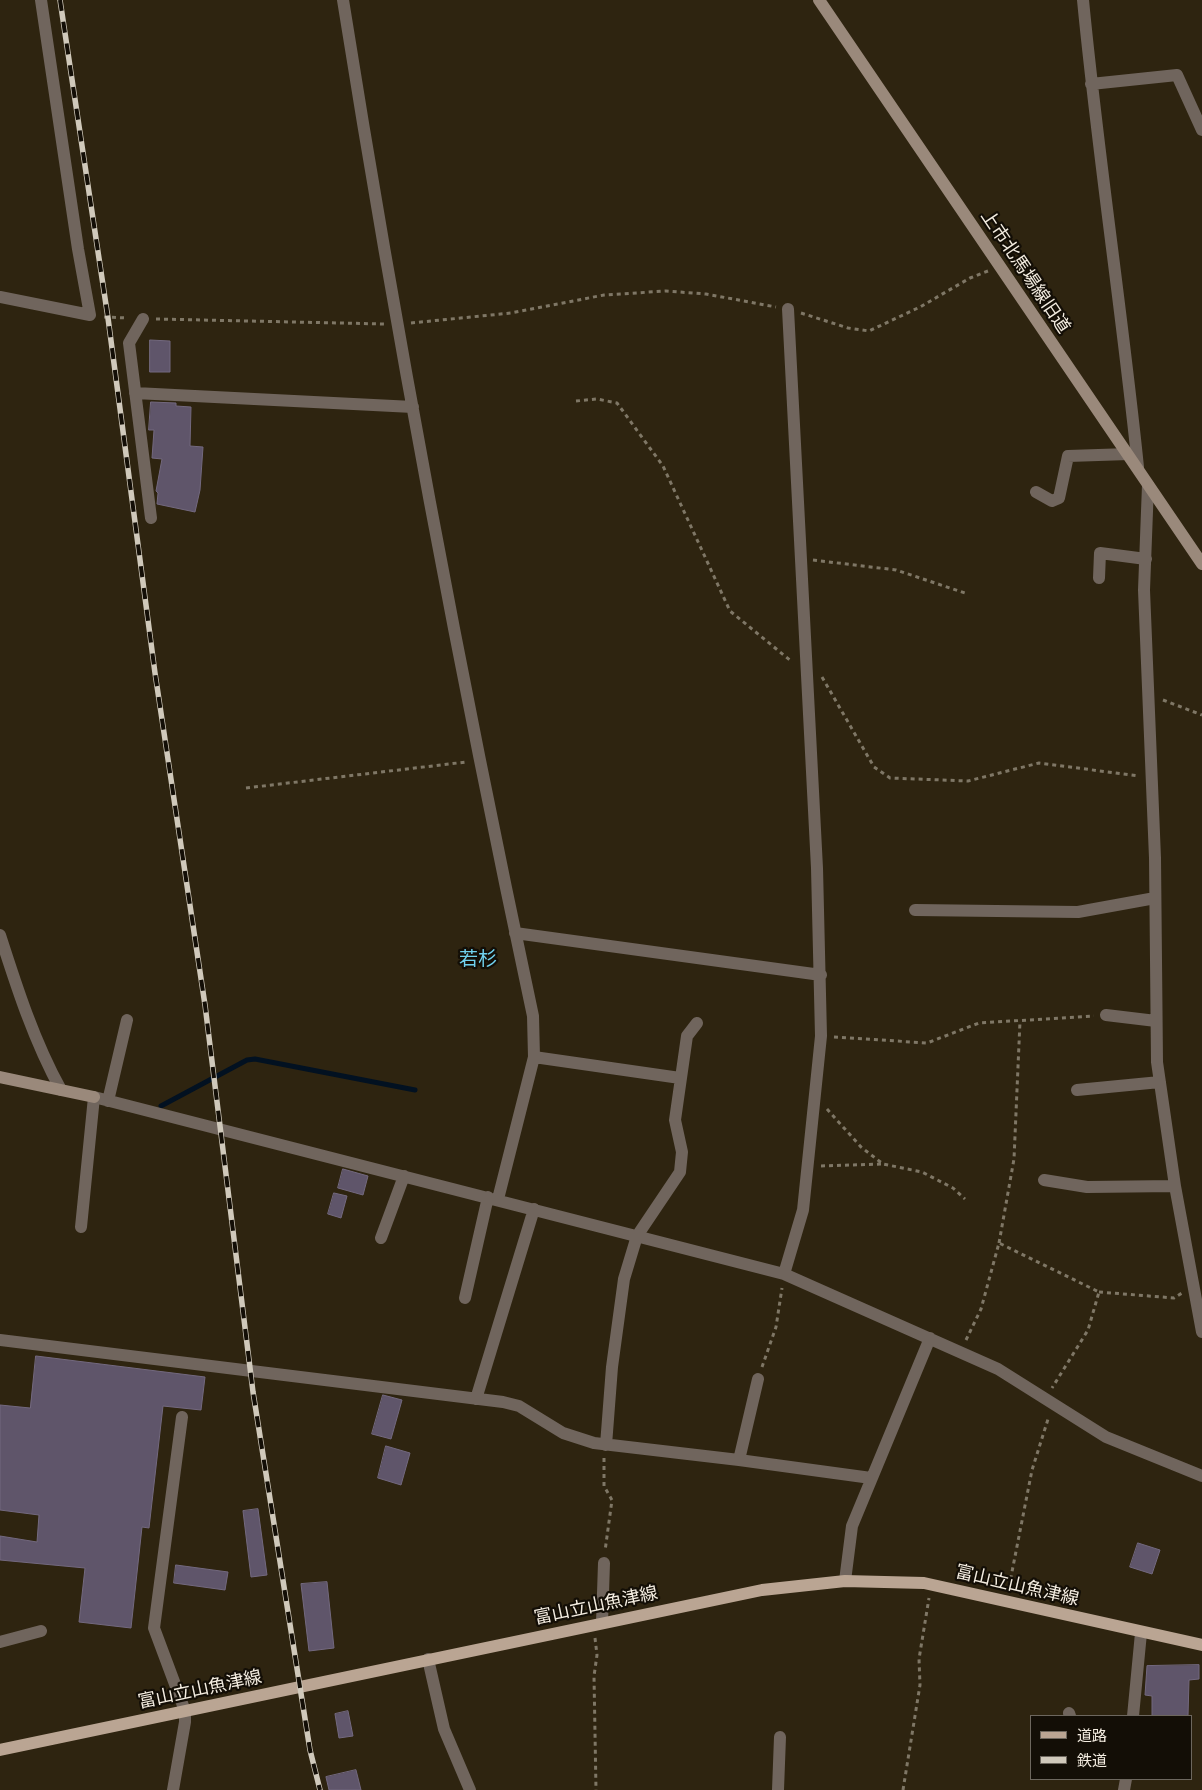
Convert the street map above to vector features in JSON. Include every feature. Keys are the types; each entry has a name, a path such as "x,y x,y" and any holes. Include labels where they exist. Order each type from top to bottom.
{"main road":[{"name":"富山立山魚津線","path":"0,1750 762,1590 845,1581 932,1585 1141,1633 1202,1645"}],"street":[{"path":"0,297 90,315 71,202 42,0"},
{"path":"343,0 398,325 479,761 533,1016 534,1057 465,1298"},
{"name":"上市北馬場線旧道","path":"819,0 1138,467 1148,485 1202,564"},
{"path":"1083,0 1091,84 1125,337 1138,467"},
{"path":"1091,84 1177,75 1202,130"},
{"path":"784,1274 803,1210 821,1036 821,975 788,309"},
{"path":"143,319 129,343 151,518"},
{"path":"135,392 413,407"},
{"path":"1036,492 1052,501 1059,498 1068,456 1129,454"},
{"path":"1148,485 1146,559 1147,694 1155,898 1156,1021 1160,1082 1175,1186 1202,1332"},
{"path":"1099,578 1100,553 1146,559"},
{"path":"915,910 1078,912 1155,898"},
{"path":"515,933 821,975"},
{"path":"0,935 25,1010 48,1067 60,1090"},
{"path":"1106,1015 1156,1021"},
{"path":"108,1101 127,1020"},
{"path":"606,1445 612,1367 624,1279 637,1236 680,1172 682,1152 675,1120 687,1036 697,1023"},
{"path":"534,1057 680,1078"},
{"path":"0,1077 108,1101 784,1274 998,1369 1106,1437 1202,1476"},
{"path":"1077,1090 1160,1082"},
{"path":"81,1227 94,1098"},
{"path":"381,1238 404,1176"},
{"path":"1044,1180 1087,1187 1175,1186"},
{"path":"476,1399 534,1209"},
{"path":"845,1581 852,1526 930,1338"},
{"path":"0,1340 476,1399 519,1406 563,1433 606,1445 739,1460 871,1478"},
{"path":"739,1460 758,1379"},
{"path":"173,1790 186,1722 185,1711 154,1628 182,1417"},
{"path":"598,1624 604,1563"},
{"path":"0,1642 42,1632"},
{"path":"1133,1715 1141,1633"},
{"path":"428,1659 444,1729 470,1790"},
{"path":"778,1790 780,1737"}],"path":[{"path":"90,315 108,318 398,325 511,312 604,296 666,290 706,294 788,309 848,328 869,331 920,307 970,278 1000,266"},
{"path":"576,401 597,399 617,403 664,466 730,611 805,669 822,677 874,767 890,778 968,780 1039,763 1151,778"},
{"path":"800,559 896,570 965,593"},
{"path":"1147,694 1202,716"},
{"path":"246,788 479,761"},
{"path":"821,1036 927,1043 979,1023 1106,1015"},
{"path":"960,1352 981,1309 999,1244 1014,1159 1020,1021"},
{"path":"815,1096 861,1147 883,1164"},
{"path":"808,1166 883,1164 922,1172 953,1188 965,1199"},
{"path":"999,1244 1099,1292 1174,1298 1193,1286"},
{"path":"758,1379 776,1327 784,1274"},
{"path":"1005,1601 1032,1470 1050,1401 1088,1330 1099,1292"},
{"path":"604,1563 612,1500 604,1486 602,1465 606,1445"},
{"path":"903,1790 920,1685 919,1658 932,1585"},
{"path":"596,1790 594,1676 598,1624"}],"building":[{"path":"150,340 170,341 170,372 150,372"},
{"path":"151,402 176,403 176,406 191,407 190,446 203,447 200,490 195,512 157,504 158,493 156,491 162,459 152,458 154,430 149,430"},
{"path":"343,1169 368,1176 363,1195 338,1188"},
{"path":"334,1193 347,1196 341,1218 328,1214"},
{"path":"36,1356 205,1377 201,1410 163,1406 149,1528 142,1527 131,1628 79,1622 85,1568 0,1560 0,1536 37,1542 39,1515 0,1510 0,1405 30,1408"},
{"path":"383,1395 402,1400 391,1439 372,1434"},
{"path":"386,1446 410,1453 401,1485 378,1478"},
{"path":"258,1509 267,1575 251,1577 243,1511"},
{"path":"1138,1543 1160,1550 1152,1574 1130,1567"},
{"path":"176,1565 228,1572 225,1590 174,1583"},
{"path":"327,1582 334,1648 309,1651 301,1584"},
{"path":"1199,1665 1199,1679 1189,1680 1188,1715 1152,1715 1152,1696 1145,1695 1147,1666"},
{"path":"348,1711 353,1736 339,1738 335,1714"},
{"path":"356,1770 361,1790 329,1790 326,1777"}],"waterway":[{"path":"161,1106 247,1060 255,1059 415,1090"}],"railway":[{"path":"60,0 108,318 155,673 205,1005 253,1392 310,1750 320,1790"}],"district":[{"name":"若杉","path":"478,960"}]}
